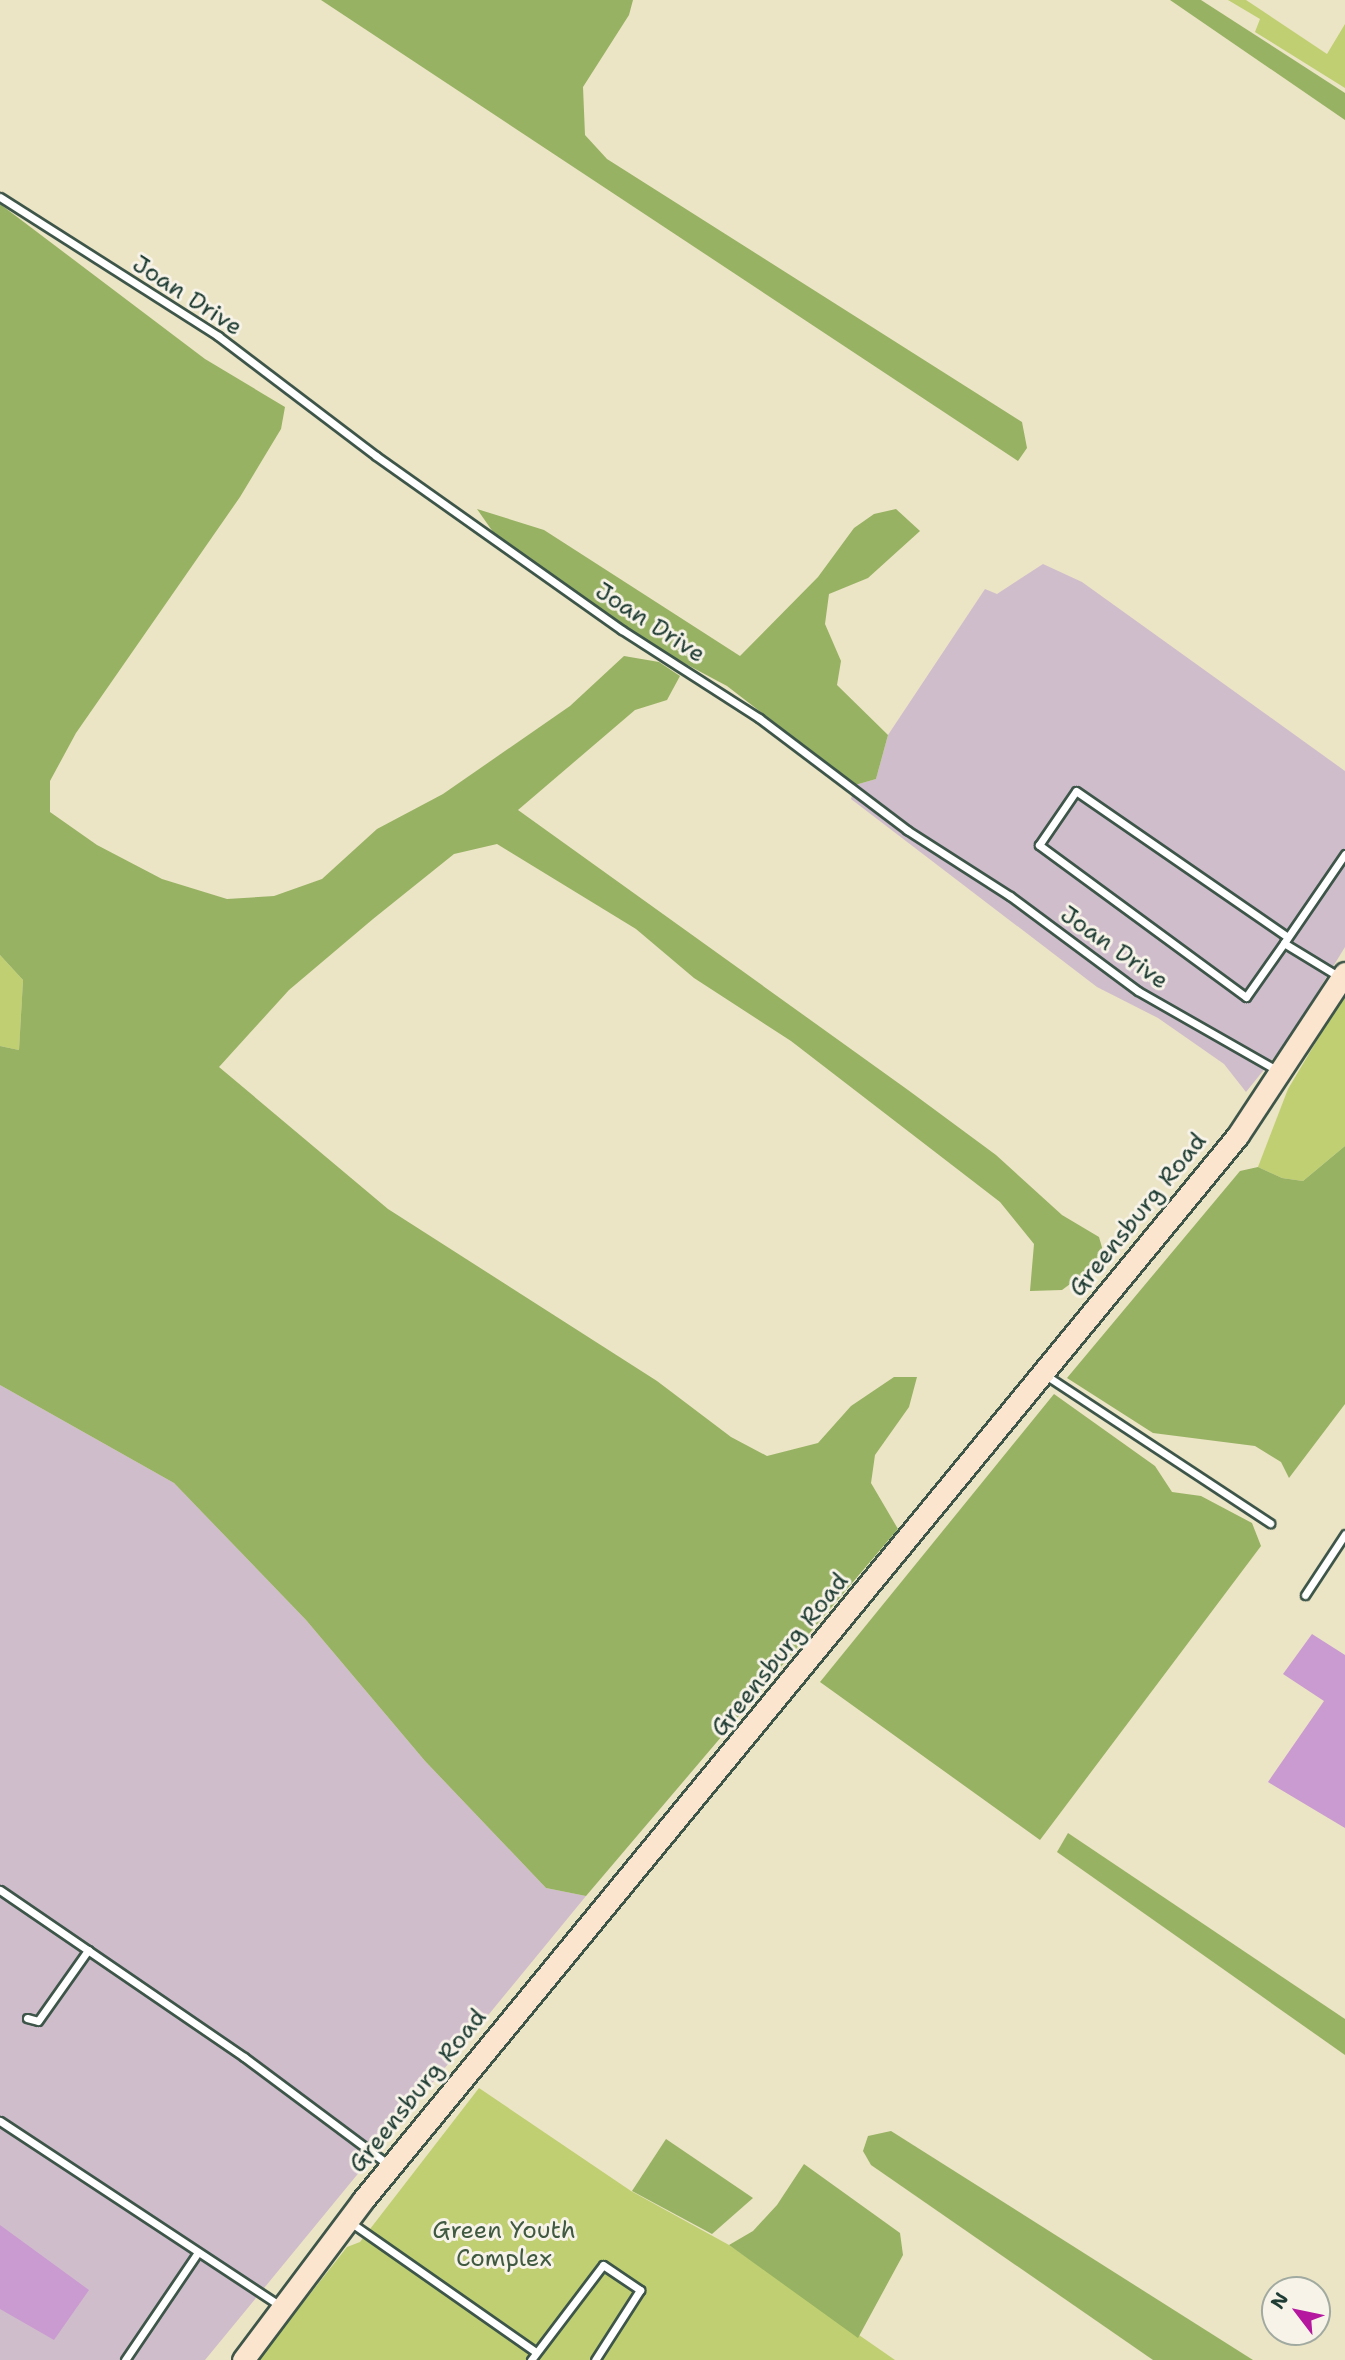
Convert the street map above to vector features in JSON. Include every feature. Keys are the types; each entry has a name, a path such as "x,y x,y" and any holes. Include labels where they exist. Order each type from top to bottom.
{"main road":[{"name":"Greensburg Road","path":"243,2360 347,2220 1043,1373 1282,1073 1343,976"}],"lane":[{"name":"Joan Drive","path":"0,197 218,336 376,456 622,630 759,718 907,830 1010,896 1138,990 1282,1073"},
{"path":"1343,976 1286,940 1076,791 1039,845 1246,997 1286,940 1345,854"},
{"path":"1043,1373 1270,1523"},
{"path":"1305,1595 1345,1534"},
{"path":"0,1890 244,2057 390,2167"},
{"path":"27,2018 38,2021 88,1950"},
{"path":"0,2121 282,2308"},
{"path":"347,2220 536,2351"},
{"path":"125,2360 198,2252"},
{"path":"531,2360 603,2265 640,2290 595,2360"}],"shaded area":[{"path":"1043,564 1082,582 1345,771 1345,947 1288,1040 1246,1092 1224,1064 1158,1018 1097,987 851,799 855,785 876,779 888,735 985,589 997,594"},
{"path":"0,1385 174,1483 306,1620 425,1761 546,1888 586,1896 205,2360 0,2360"}],"green space":[{"path":"321,0 633,0 629,15 583,87 585,135 607,159 1022,422 1027,448 1018,461"},
{"path":"1170,0 1201,0 1345,93 1345,120"},
{"path":"1228,0 1246,0 1327,54 1345,24 1345,88 1255,32 1260,19"},
{"path":"0,204 205,359 285,407 281,429 240,497 76,733 50,781 50,812 97,845 162,879 227,899 274,896 322,879 377,829 443,794 570,706 624,656 659,662 680,676 667,700 635,710 518,810 908,1090 996,1155 1062,1215 1099,1237 1105,1258 1062,1290 1030,1291 1034,1244 1000,1202 791,1041 694,978 636,929 497,844 454,854 289,990 219,1067 388,1209 657,1381 731,1437 767,1456 818,1443 851,1406 894,1377 917,1377 909,1407 875,1455 871,1483 898,1529 586,1896 546,1888 425,1761 306,1620 174,1483 0,1385 0,1046 19,1050 23,980 0,955"},
{"path":"477,509 544,530 740,656 818,577 854,528 874,514 896,509 920,531 868,578 829,594 825,624 841,661 837,685 888,735 876,779 855,785 727,686 622,630 500,542"},
{"path":"0,955 23,980 19,1050 0,1046"},
{"path":"1345,993 1345,1146 1303,1181 1282,1178 1258,1167 1288,1089"},
{"path":"1345,1146 1345,1404 1289,1478 1281,1462 1255,1446 1153,1433 1067,1378 1240,1171 1258,1167 1282,1178 1303,1181"},
{"path":"1054,1394 1155,1466 1172,1492 1201,1496 1252,1523 1261,1546 1040,1840 820,1682"},
{"path":"1068,1833 1345,2019 1345,2055 1057,1852"},
{"name":"Green Youth Complex","path":"479,2088 631,2191 729,2245 895,2360 258,2360 347,2247 360,2242"},
{"path":"891,2131 1253,2360 1153,2360 871,2165 863,2151 868,2136"},
{"path":"666,2139 753,2198 712,2234 632,2191"},
{"path":"804,2164 900,2233 903,2255 858,2338 729,2245 753,2231 777,2205"}],"building":[{"path":"1312,1634 1345,1655 1345,1828 1268,1782 1324,1701 1283,1674"},
{"path":"0,2225 89,2290 54,2340 0,2309"}]}
